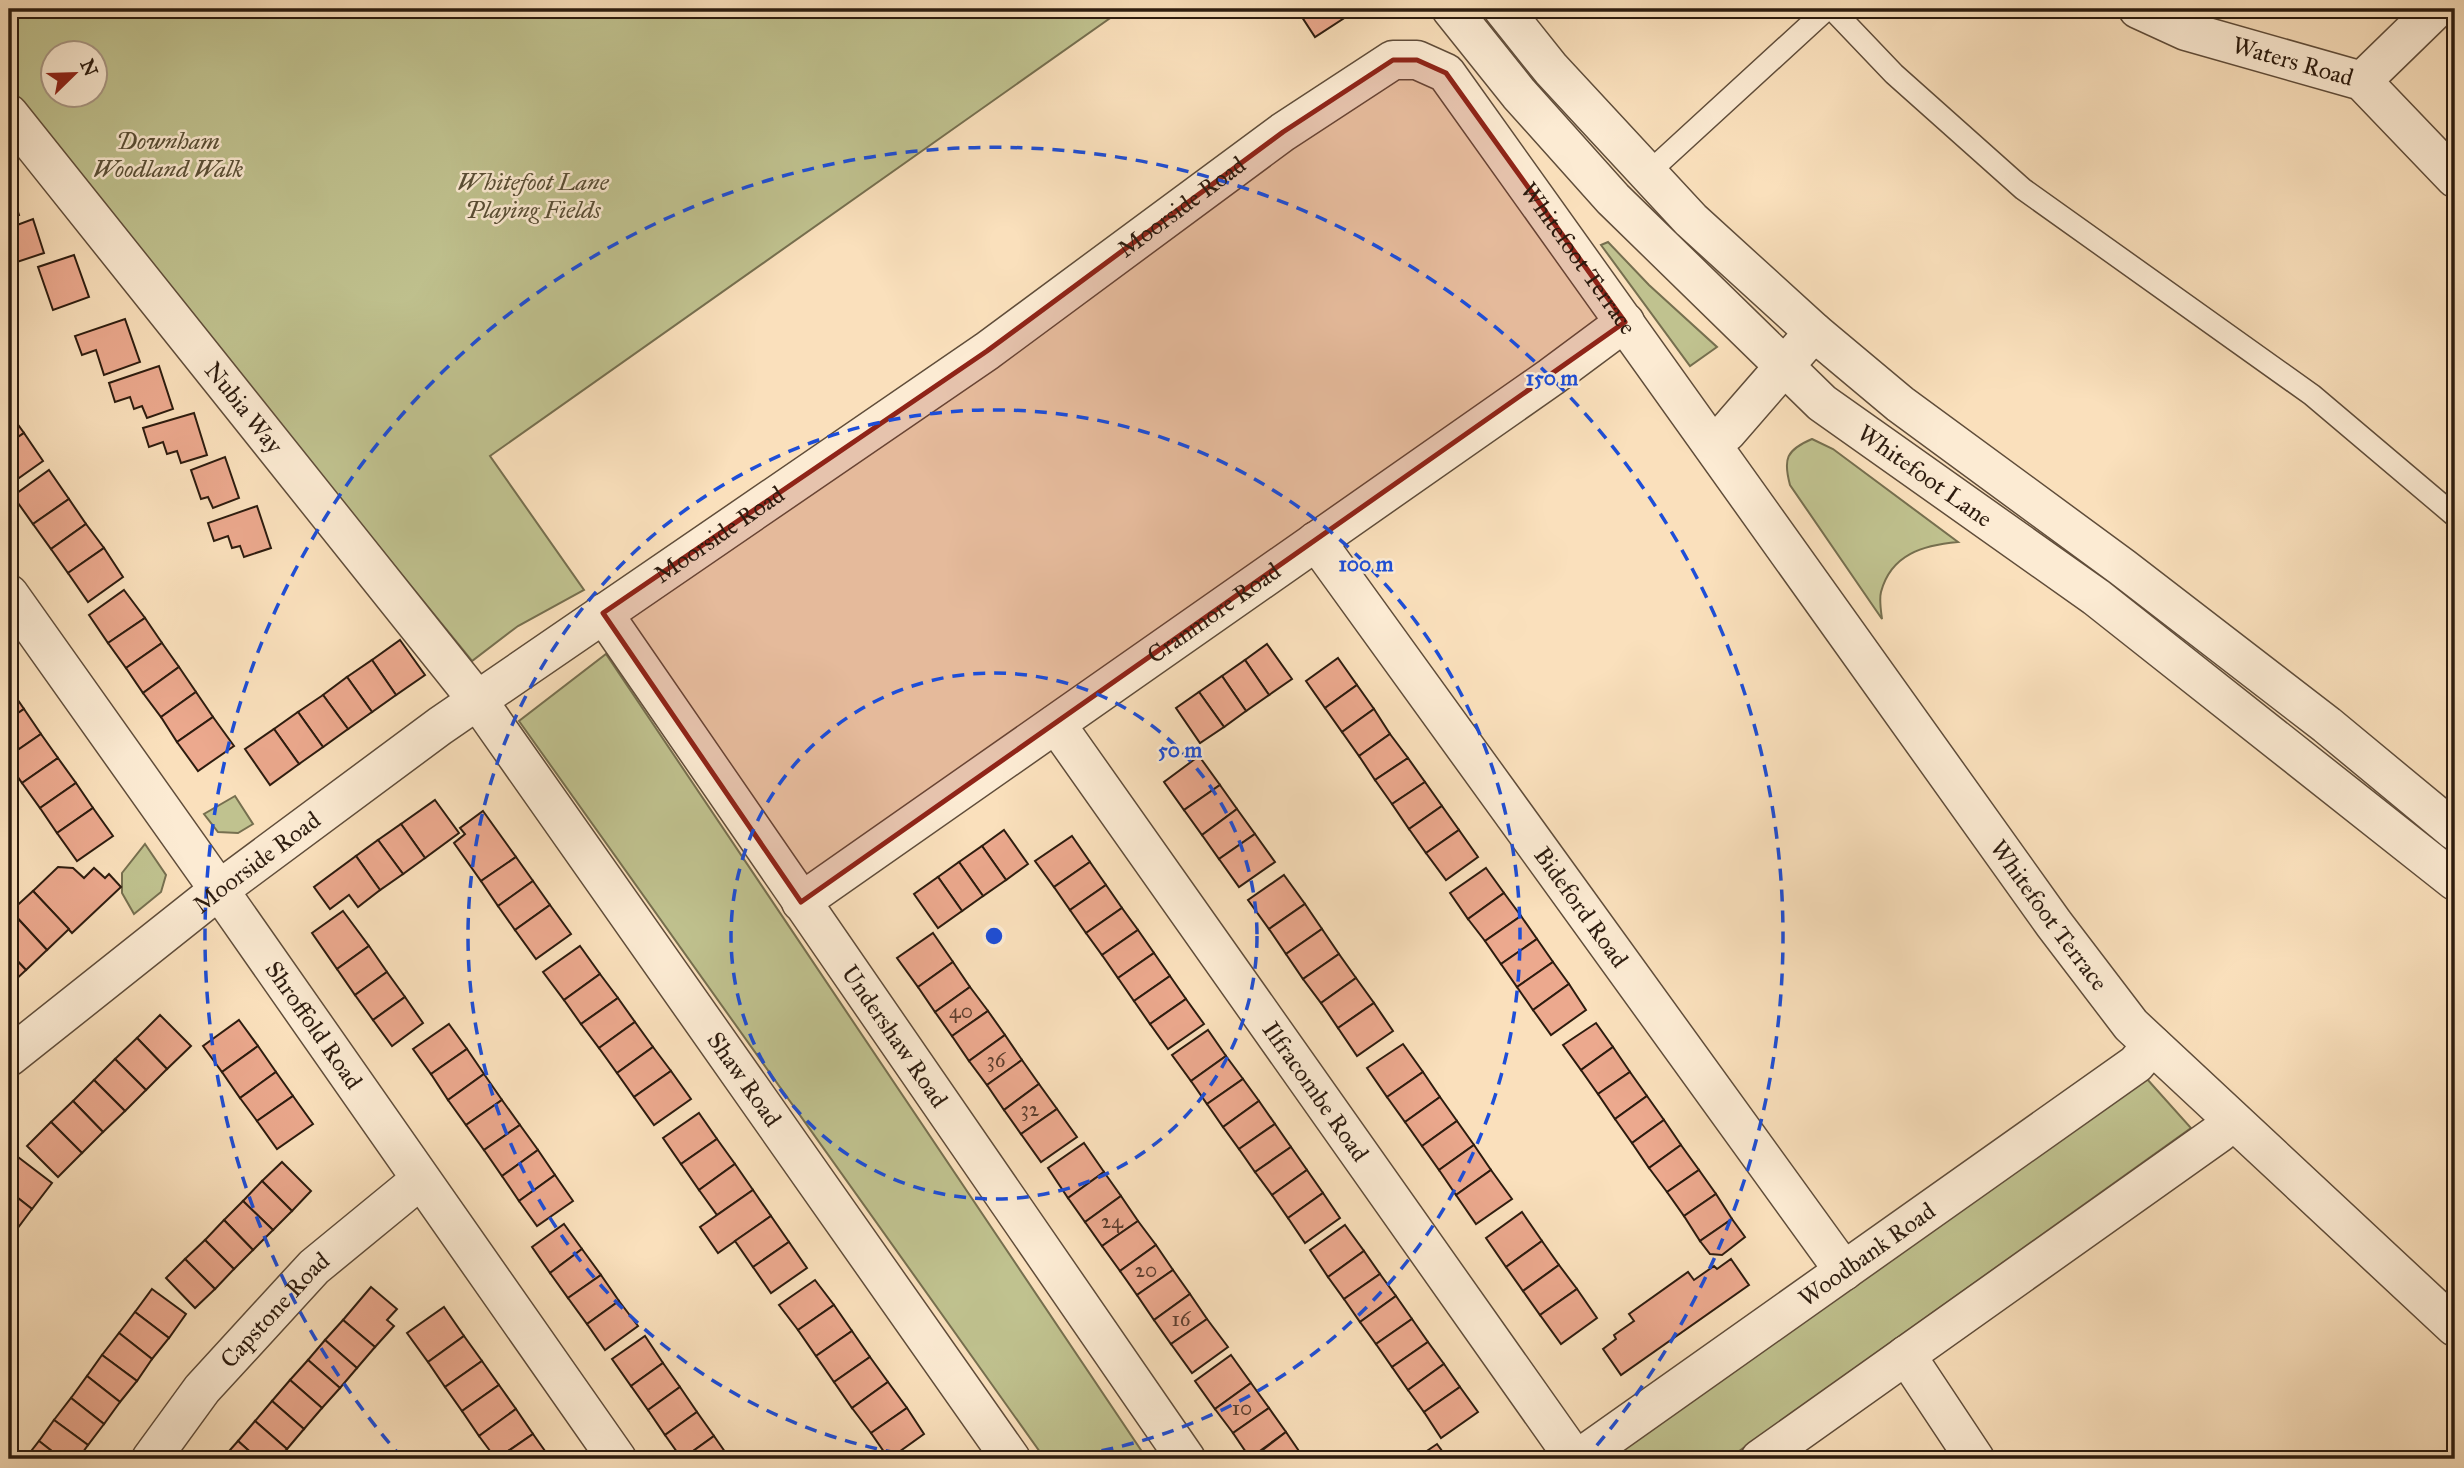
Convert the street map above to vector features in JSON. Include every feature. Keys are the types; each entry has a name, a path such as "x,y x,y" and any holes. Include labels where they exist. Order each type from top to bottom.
{"street":[{"name":"Whitefoot Lane","path":"1451,9 1519,94 1613,198 1822,403 2096,597 2450,864"},
{"name":"Whitefoot Lane","path":"1503,9 1551,69 1690,220 1814,332 1900,404 2122,567 2327,724 2455,831"},
{"name":"Waters Road","path":"2138,9 2186,31 2362,81 2455,178"},
{"path":"2362,81 2436,9"},
{"name":"Moorside Road","path":"9,1057 219,890 440,726 987,351 1283,132 1393,60 1417,60 1446,73"},
{"name":"Whitefoot Terrace","path":"1446,73 2054,923 2131,1025 2455,1327"},
{"name":"Nubia Way","path":"9,114 478,701"},
{"name":"Cranmore Road","path":"801,902 1551,377 1625,321"},
{"path":"1711,443 1727,432 1814,332"},
{"name":"Bideford Road","path":"1317,541 1844,1271"},
{"name":"Shroffold Road","path":"9,594 617,1459"},
{"name":"Undershaw Road","path":"603,613 1186,1459"},
{"name":"Shaw Road","path":"478,701 1012,1459"},
{"name":"Ilfracombe Road","path":"1056,724 1577,1459"},
{"name":"Woodbank Road","path":"1577,1459 2136,1064 2152,1045"},
{"path":"1760,1459 2219,1133 2232,1120"},
{"name":"Capstone Road","path":"151,1459 202,1389 314,1268 420,1180"},
{"path":"1906,1355 1975,1459"}],"lane":[{"path":"1647,174 1830,9 1894,75 2023,189 2312,395 2455,516"}],"highlighted area":[{"path":"1393,60 1417,60 1446,73 1625,322 801,902 603,613 987,351 1283,132"}],"green space":[{"name":"Whitefoot Lane Playing Fields","path":"9,9 1123,9 490,456 584,590 518,626 472,661 9,92"},
{"path":"1608,242 1649,285 1717,347 1690,366 1601,245"},
{"path":"1812,439 1833,449 1958,542 1921,549 1901,560 1892,569 1881,592 1882,619 1790,485 1787,468 1789,456 1797,447"},
{"path":"606,654 1147,1459 1045,1459 519,721"},
{"path":"235,796 253,824 238,833 218,832 204,814"},
{"path":"145,844 166,875 161,892 134,914 122,893 122,873"},
{"path":"2147,1079 2191,1128 1728,1459 1608,1459"}],"building":[{"path":"1349,9 1352,13 1315,37 1298,11"},
{"path":"9,182 19,215 9,218"},
{"path":"33,219 44,253 17,262 9,239 9,228"},
{"path":"74,255 89,297 53,310 38,267"},
{"path":"125,319 140,362 104,375 96,350 82,355 75,336"},
{"path":"159,366 173,409 147,418 142,406 134,409 130,397 115,402 109,383"},
{"path":"9,412 24,433 9,443"},
{"path":"194,413 207,455 181,463 177,451 167,454 163,442 149,447 143,428"},
{"path":"24,433 43,461 9,485 9,443"},
{"path":"225,457 239,498 213,508 208,497 201,499 191,470"},
{"path":"49,470 69,499 33,524 13,496"},
{"path":"69,499 86,524 51,549 33,524"},
{"path":"257,506 271,548 244,557 240,546 232,548 228,536 214,541 208,523"},
{"path":"86,524 104,548 68,573 51,549"},
{"path":"104,548 123,577 88,602 68,573"},
{"path":"124,590 145,618 108,643 89,615"},
{"path":"145,618 162,643 126,668 108,643"},
{"path":"400,640 425,675 396,695 372,660"},
{"path":"162,643 179,667 143,693 126,668"},
{"path":"1267,644 1292,679 1269,695 1245,660"},
{"path":"1338,658 1357,685 1325,708 1306,681"},
{"path":"372,660 396,695 372,712 347,677"},
{"path":"1245,660 1269,695 1246,711 1222,676"},
{"path":"179,667 196,692 161,717 143,693"},
{"path":"1222,676 1246,711 1224,727 1199,692"},
{"path":"347,677 372,712 348,729 323,695"},
{"path":"1357,685 1374,709 1342,732 1325,708"},
{"path":"9,687 24,709 9,719"},
{"path":"196,692 213,717 177,742 161,717"},
{"path":"1199,692 1224,727 1200,743 1176,708"},
{"path":"323,695 348,729 323,747 298,712"},
{"path":"24,709 41,734 9,756 9,719"},
{"path":"1374,709 1390,734 1359,756 1342,732"},
{"path":"298,712 323,747 299,764 274,729"},
{"path":"213,717 234,746 198,771 177,742"},
{"path":"274,729 299,764 270,785 245,749"},
{"path":"41,734 58,758 22,783 9,764 9,756"},
{"path":"1390,734 1408,758 1375,780 1359,756"},
{"path":"1199,756 1220,785 1184,810 1164,782"},
{"path":"58,758 76,783 40,808 22,783"},
{"path":"1408,758 1425,782 1392,804 1375,780"},
{"path":"1425,782 1442,806 1409,829 1392,804"},
{"path":"76,783 93,808 57,833 40,808"},
{"path":"1220,785 1237,809 1202,835 1184,810"},
{"path":"435,800 459,833 425,858 401,824"},
{"path":"1442,806 1459,830 1426,853 1409,829"},
{"path":"93,808 113,836 77,861 57,833"},
{"path":"1237,809 1255,834 1219,859 1202,835"},
{"path":"483,811 516,857 481,881 454,843 465,834 460,828"},
{"path":"401,824 425,858 403,874 378,840"},
{"path":"1004,830 1028,864 1006,880 982,846"},
{"path":"1459,830 1478,857 1446,880 1426,853"},
{"path":"1255,834 1275,862 1239,887 1219,859"},
{"path":"1072,836 1090,862 1054,887 1035,861"},
{"path":"378,840 403,874 380,890 356,856"},
{"path":"982,846 1006,880 983,896 959,862"},
{"path":"356,856 380,890 358,907 349,895 330,909 314,887"},
{"path":"516,857 533,881 498,906 481,881"},
{"path":"959,862 983,896 962,911 938,877"},
{"path":"1090,862 1106,885 1070,910 1054,887"},
{"path":"58,867 73,868 84,878 94,868 105,878 109,874 121,887 72,933 33,891"},
{"path":"1486,868 1504,893 1468,919 1450,893"},
{"path":"1284,875 1305,904 1269,929 1248,900"},
{"path":"938,877 962,911 938,928 914,894"},
{"path":"533,881 550,905 515,930 498,906"},
{"path":"1106,885 1122,908 1086,933 1070,910"},
{"path":"33,891 69,929 47,950 11,911"},
{"path":"1504,893 1521,916 1485,941 1468,919"},
{"path":"1305,904 1322,929 1286,954 1269,929"},
{"path":"550,905 571,934 536,959 515,930"},
{"path":"1122,908 1138,930 1102,955 1086,933"},
{"path":"9,909 47,950 26,970 9,952"},
{"path":"343,911 369,946 337,969 312,933"},
{"path":"1521,916 1537,939 1501,964 1485,941"},
{"path":"1322,929 1339,954 1303,979 1286,954"},
{"path":"1138,930 1154,953 1118,978 1102,955"},
{"path":"933,933 953,962 918,987 897,958"},
{"path":"1537,939 1553,962 1517,987 1501,964"},
{"path":"369,946 387,972 355,995 337,969"},
{"path":"580,946 600,974 564,1000 543,972"},
{"path":"9,952 26,970 9,986"},
{"path":"1154,953 1170,976 1134,1001 1118,978"},
{"path":"1339,954 1356,978 1321,1003 1303,979"},
{"path":"953,962 970,987 935,1012 918,987"},
{"path":"1553,962 1569,984 1533,1010 1517,987"},
{"path":"387,972 405,997 373,1020 355,995"},
{"path":"600,974 618,998 581,1024 564,1000"},
{"path":"1170,976 1186,999 1150,1024 1134,1001"},
{"path":"1356,978 1374,1003 1338,1028 1321,1003"},
{"path":"1569,984 1586,1010 1551,1035 1533,1010"},
{"path":"970,987 988,1011 952,1036 935,1012"},
{"path":"405,997 423,1023 392,1046 373,1020"},
{"path":"618,998 635,1022 599,1048 581,1024"},
{"path":"1186,999 1204,1024 1168,1049 1150,1024"},
{"path":"1374,1003 1393,1031 1357,1056 1338,1028"},
{"path":"988,1011 1005,1035 969,1061 952,1036"},
{"path":"160,1015 191,1046 167,1069 137,1038"},
{"path":"239,1020 258,1046 222,1072 203,1046"},
{"path":"635,1022 653,1047 617,1073 599,1048"},
{"path":"1596,1023 1613,1047 1581,1070 1563,1045"},
{"path":"449,1024 467,1049 431,1074 413,1049"},
{"path":"1208,1030 1226,1056 1191,1081 1172,1055"},
{"path":"1005,1035 1022,1060 987,1085 969,1061"},
{"path":"137,1038 167,1069 146,1090 115,1059"},
{"path":"1403,1044 1423,1072 1387,1097 1367,1068"},
{"path":"258,1046 276,1072 240,1098 222,1072"},
{"path":"653,1047 671,1071 634,1097 617,1073"},
{"path":"1613,1047 1630,1072 1598,1094 1581,1070"},
{"path":"467,1049 484,1074 448,1100 431,1074"},
{"path":"1226,1056 1243,1079 1207,1104 1191,1081"},
{"path":"115,1059 146,1090 125,1111 94,1080"},
{"path":"1022,1060 1039,1084 1004,1110 987,1085"},
{"path":"671,1071 691,1099 654,1125 634,1097"},
{"path":"276,1072 293,1096 257,1121 240,1098"},
{"path":"1423,1072 1440,1097 1405,1122 1387,1097"},
{"path":"1630,1072 1647,1096 1615,1119 1598,1094"},
{"path":"484,1074 502,1100 466,1125 448,1100"},
{"path":"1243,1079 1259,1101 1223,1127 1207,1104"},
{"path":"94,1080 125,1111 103,1132 73,1101"},
{"path":"1039,1084 1057,1109 1021,1134 1004,1110"},
{"path":"293,1096 313,1124 277,1149 257,1121"},
{"path":"1647,1096 1664,1120 1632,1143 1615,1119"},
{"path":"1440,1097 1457,1121 1422,1146 1405,1122"},
{"path":"502,1100 520,1125 484,1150 466,1125"},
{"path":"73,1101 103,1132 82,1153 51,1122"},
{"path":"1259,1101 1275,1124 1239,1149 1223,1127"},
{"path":"1057,1109 1077,1137 1041,1162 1021,1134"},
{"path":"699,1113 717,1139 681,1164 663,1138"},
{"path":"1664,1120 1681,1145 1649,1168 1632,1143"},
{"path":"1457,1121 1474,1145 1439,1170 1422,1146"},
{"path":"51,1122 82,1153 58,1177 27,1146"},
{"path":"1275,1124 1291,1147 1255,1172 1239,1149"},
{"path":"520,1125 538,1150 502,1176 484,1150"},
{"path":"717,1139 735,1164 699,1190 681,1164"},
{"path":"1084,1143 1104,1172 1068,1198 1048,1168"},
{"path":"1474,1145 1491,1170 1456,1195 1439,1170"},
{"path":"1681,1145 1699,1170 1667,1192 1649,1168"},
{"path":"1291,1147 1307,1170 1272,1195 1255,1172"},
{"path":"538,1150 555,1175 519,1201 502,1176"},
{"path":"18,1157 52,1183 32,1209 9,1191 9,1168"},
{"path":"282,1162 311,1191 292,1211 262,1181"},
{"path":"735,1164 753,1190 717,1215 699,1190"},
{"path":"1307,1170 1323,1193 1288,1218 1272,1195"},
{"path":"1491,1170 1512,1199 1476,1224 1456,1195"},
{"path":"1699,1170 1716,1194 1684,1216 1667,1192"},
{"path":"1104,1172 1121,1196 1085,1222 1068,1198"},
{"path":"555,1175 573,1201 537,1226 519,1201"},
{"path":"262,1181 292,1211 273,1230 243,1201"},
{"path":"753,1190 771,1216 718,1253 700,1227"},
{"path":"9,1191 32,1209 14,1233 9,1229"},
{"path":"1323,1193 1340,1218 1305,1243 1288,1218"},
{"path":"1716,1194 1732,1219 1700,1241 1684,1216"},
{"path":"1121,1196 1138,1221 1102,1246 1085,1222"},
{"path":"243,1201 273,1230 253,1250 224,1220"},
{"path":"1522,1212 1542,1241 1506,1267 1486,1238"},
{"path":"771,1216 789,1242 753,1267 735,1241"},
{"path":"1732,1219 1745,1237 1722,1255 1710,1254 1700,1241"},
{"path":"224,1220 253,1250 234,1269 205,1240"},
{"path":"1138,1221 1156,1245 1120,1271 1102,1246"},
{"path":"564,1224 582,1249 550,1273 532,1247"},
{"path":"1345,1225 1364,1251 1328,1277 1310,1250"},
{"path":"205,1240 234,1269 215,1289 185,1259"},
{"path":"1542,1241 1559,1265 1523,1291 1506,1267"},
{"path":"789,1242 807,1268 771,1293 753,1267"},
{"path":"1156,1245 1173,1270 1137,1295 1120,1271"},
{"path":"582,1249 601,1275 568,1298 550,1273"},
{"path":"1364,1251 1380,1274 1344,1299 1328,1277"},
{"path":"185,1259 215,1289 195,1308 166,1278"},
{"path":"1731,1259 1749,1285 1621,1375 1603,1349 1616,1339 1614,1335 1634,1321 1629,1314 1688,1272 1694,1280 1714,1266 1717,1269"},
{"path":"1559,1265 1577,1289 1540,1315 1523,1291"},
{"path":"1173,1270 1190,1294 1154,1320 1137,1295"},
{"path":"1380,1274 1396,1296 1360,1322 1344,1299"},
{"path":"601,1275 619,1301 587,1324 568,1298"},
{"path":"815,1280 834,1305 798,1330 779,1305"},
{"path":"371,1287 397,1309 387,1320 394,1326 375,1347 343,1320"},
{"path":"152,1289 186,1314 169,1338 135,1312"},
{"path":"1577,1289 1597,1318 1561,1344 1540,1315"},
{"path":"1190,1294 1207,1319 1171,1344 1154,1320"},
{"path":"1396,1296 1412,1319 1376,1344 1360,1322"},
{"path":"619,1301 638,1326 605,1350 587,1324"},
{"path":"834,1305 852,1331 816,1356 798,1330"},
{"path":"444,1307 464,1336 428,1362 407,1333"},
{"path":"135,1312 169,1338 152,1359 119,1333"},
{"path":"1207,1319 1228,1347 1192,1373 1171,1344"},
{"path":"1412,1319 1428,1342 1392,1367 1376,1344"},
{"path":"343,1320 375,1347 357,1368 325,1340"},
{"path":"852,1331 870,1357 834,1382 816,1356"},
{"path":"119,1333 152,1359 137,1381 102,1355"},
{"path":"464,1336 482,1361 445,1387 428,1362"},
{"path":"645,1336 663,1363 631,1386 612,1359"},
{"path":"325,1340 357,1368 340,1388 308,1360"},
{"path":"1428,1342 1444,1364 1408,1390 1392,1367"},
{"path":"102,1355 137,1381 120,1402 87,1376"},
{"path":"1231,1355 1251,1383 1215,1409 1195,1381"},
{"path":"870,1357 888,1382 852,1408 834,1382"},
{"path":"308,1360 340,1388 322,1408 290,1380"},
{"path":"482,1361 499,1385 462,1411 445,1387"},
{"path":"663,1363 680,1387 648,1410 631,1386"},
{"path":"1444,1364 1460,1387 1424,1412 1408,1390"},
{"path":"87,1376 120,1402 104,1424 71,1398"},
{"path":"290,1380 322,1408 304,1429 272,1401"},
{"path":"888,1382 907,1408 871,1433 852,1408"},
{"path":"1251,1383 1269,1408 1233,1433 1215,1409"},
{"path":"499,1385 516,1409 479,1436 462,1411"},
{"path":"680,1387 697,1412 665,1435 648,1410"},
{"path":"1460,1387 1478,1412 1441,1438 1424,1412"},
{"path":"71,1398 104,1424 88,1445 54,1420"},
{"path":"272,1401 304,1429 287,1449 255,1421"},
{"path":"907,1408 924,1434 889,1459 871,1433"},
{"path":"1269,1408 1286,1432 1250,1458 1233,1433"},
{"path":"516,1409 533,1434 496,1459 479,1436"},
{"path":"697,1412 714,1436 682,1459 665,1435"},
{"path":"54,1420 88,1445 78,1459 62,1459 39,1441"},
{"path":"255,1421 287,1449 278,1459 258,1459 238,1441"},
{"path":"1286,1432 1303,1457 1251,1459"},
{"path":"533,1434 550,1458 497,1459"},
{"path":"714,1436 730,1459 682,1459"},
{"path":"39,1441 62,1459 25,1459"},
{"path":"238,1441 258,1459 222,1459"},
{"path":"1437,1444 1448,1459 1415,1459"}],"park label":[{"name":"Downham Woodland Walk","path":"168,155"}]}
